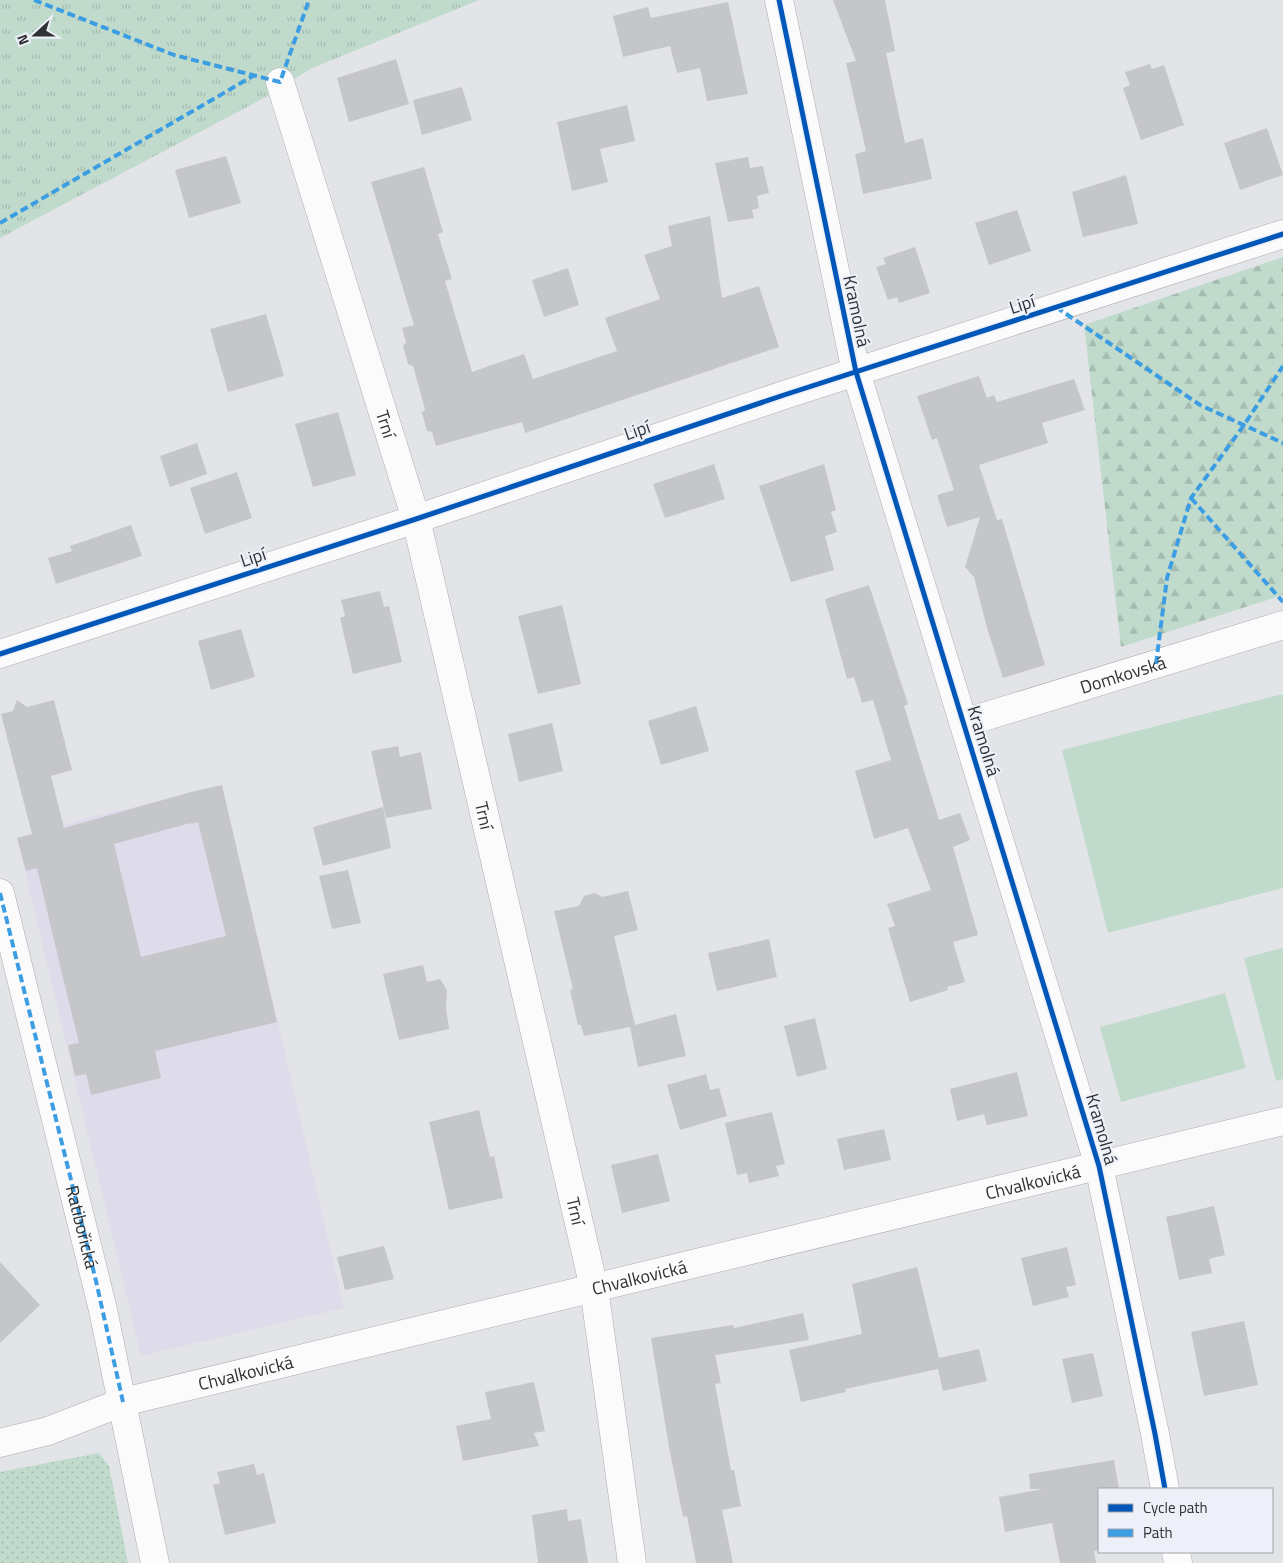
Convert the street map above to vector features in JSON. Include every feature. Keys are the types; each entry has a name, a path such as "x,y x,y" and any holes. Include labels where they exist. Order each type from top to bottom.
{"street":[{"name":"Kramolná","path":"779,0 856,372 1099,1166 1165,1488"},
{"name":"Trní","path":"280,82 416,519 594,1288 632,1563"},
{"name":"Lipí","path":"0,654 416,519 856,372 1283,234"},
{"name":"Domkovská","path":"964,723 1283,625"},
{"name":"Ratibořická","path":"0,893 96,1281 123,1402 154,1563"},
{"name":"Chvalkovická","path":"0,1443 48,1431 123,1402 1283,1121"}],"shaded area":[{"path":"221,786 344,1308 141,1356 17,838 92,817"}],"green space":[{"path":"0,0 479,0 310,69 266,97 0,238"},
{"path":"1283,257 1283,595 1121,647 1084,325"},
{"path":"1283,694 1283,888 1108,933 1062,750"},
{"path":"1283,948 1283,1079 1276,1081 1244,958"},
{"path":"1225,993 1246,1068 1121,1102 1100,1027"},
{"path":"99,1453 109,1466 128,1563 0,1563 0,1472"}],"building":[{"path":"833,0 885,0 895,51 886,53 905,143 923,138 932,179 863,194 855,154 866,151 846,63 856,61"},
{"path":"728,2 748,94 707,101 700,68 677,73 670,46 623,57 613,16 648,7 651,18"},
{"path":"396,59 409,104 349,122 337,78"},
{"path":"1150,64 1152,69 1164,65 1184,125 1141,140 1123,88 1130,85 1125,72"},
{"path":"462,87 472,120 422,135 413,100"},
{"path":"627,105 635,141 600,149 608,182 572,191 557,122"},
{"path":"1267,128 1283,175 1240,190 1224,143"},
{"path":"226,156 241,203 189,218 175,170"},
{"path":"748,157 750,168 763,166 769,193 757,196 759,208 752,210 754,218 728,222 715,163"},
{"path":"424,167 443,232 438,234 452,279 445,281 472,372 524,354 533,379 617,351 605,318 660,299 644,255 672,246 668,226 710,216 722,298 759,286 779,347 525,433 522,422 436,446 432,432 427,431 422,413 425,409 413,366 408,364 403,346 406,342 402,328 414,325 371,182"},
{"path":"1126,175 1138,224 1083,237 1072,192"},
{"path":"1017,210 1031,251 989,265 975,223"},
{"path":"915,247 930,293 899,303 897,297 888,300 876,267 886,264 883,258"},
{"path":"568,268 579,305 544,317 532,280"},
{"path":"266,314 284,376 228,392 210,329"},
{"path":"979,376 987,398 994,395 997,402 1074,379 1085,410 1042,423 1048,443 979,465 997,520 1002,519 1045,665 1003,678 987,628 974,577 965,567 980,517 947,527 937,495 954,490 937,438 932,440 917,396"},
{"path":"338,412 356,475 313,487 295,424"},
{"path":"197,443 207,474 170,487 160,456"},
{"path":"714,464 725,499 665,518 653,484"},
{"path":"824,464 836,510 831,512 837,532 825,536 834,570 791,582 759,486"},
{"path":"237,472 252,518 205,534 190,488"},
{"path":"131,525 142,556 56,584 48,558 72,551 70,546"},
{"path":"869,585 908,704 904,706 939,820 960,813 970,840 953,847 978,935 953,942 965,982 947,987 948,990 910,1002 888,928 895,926 887,904 931,890 908,828 874,839 855,771 891,760 873,700 862,703 854,677 847,679 825,599"},
{"path":"380,591 384,607 389,606 402,662 353,674 340,618 345,616 341,600"},
{"path":"562,605 581,684 538,694 518,616"},
{"path":"241,629 255,677 211,690 198,641"},
{"path":"17,700 27,707 54,700 72,770 51,776 64,828 222,785 277,1022 155,1051 161,1078 91,1095 86,1074 75,1076 68,1045 79,1043 37,868 26,871 17,838 32,834 1,714 13,711","holes":["198,822 226,936 141,957 114,844"]},
{"path":"696,706 709,751 661,765 648,721"},
{"path":"552,723 563,771 519,782 508,734"},
{"path":"398,746 400,757 421,752 432,809 386,818 371,751"},
{"path":"383,807 391,848 323,866 313,827"},
{"path":"348,870 361,923 332,929 319,876"},
{"path":"628,891 638,930 614,936 635,1025 676,1014 686,1056 638,1067 630,1027 584,1036 581,1025 578,1025 570,990 573,989 554,911 579,906 584,896 595,893 602,897"},
{"path":"769,939 777,977 717,991 708,953"},
{"path":"423,965 427,982 440,979 447,990 446,1008 449,1029 399,1040 383,974"},
{"path":"815,1018 827,1069 797,1077 784,1026"},
{"path":"1017,1072 1028,1116 987,1125 984,1114 957,1121 950,1089"},
{"path":"706,1074 710,1090 719,1088 727,1116 680,1130 667,1085"},
{"path":"479,1110 490,1157 494,1156 503,1198 449,1210 429,1122"},
{"path":"772,1112 785,1164 776,1166 779,1176 749,1183 747,1173 737,1175 725,1123"},
{"path":"884,1129 891,1160 844,1170 837,1139"},
{"path":"658,1154 670,1201 622,1213 611,1165"},
{"path":"1214,1206 1225,1255 1209,1259 1212,1273 1179,1280 1166,1217"},
{"path":"384,1246 394,1279 345,1290 337,1257"},
{"path":"1067,1247 1076,1285 1066,1287 1069,1297 1033,1306 1021,1258"},
{"path":"0,1262 40,1305 0,1343"},
{"path":"917,1267 939,1358 979,1349 987,1381 943,1391 938,1369 845,1389 846,1392 801,1402 789,1350 862,1334 852,1284"},
{"path":"803,1313 809,1340 715,1355 721,1383 715,1384 731,1470 734,1470 741,1506 722,1510 733,1563 696,1563 687,1516 683,1517 669,1447 651,1338 733,1325 734,1328"},
{"path":"1244,1321 1258,1385 1204,1396 1191,1332"},
{"path":"1093,1353 1103,1396 1072,1403 1062,1359"},
{"path":"534,1382 545,1431 534,1433 539,1446 463,1461 456,1426 491,1419 485,1392"},
{"path":"1114,1460 1119,1488 1098,1488 1098,1550 1094,1551 1096,1563 1060,1563 1052,1523 1005,1532 999,1497 1043,1489 1030,1489 1029,1474"},
{"path":"254,1464 257,1475 264,1473 276,1523 225,1535 213,1485 220,1483 217,1472"},
{"path":"567,1509 568,1521 581,1519 588,1563 538,1563 532,1515"}],"marked path":[{"path":"34,0 174,55 280,82 309,0"},
{"path":"0,223 253,76"},
{"path":"1056,307 1200,405 1283,443"},
{"path":"1156,664 1167,578 1191,498 1244,425 1283,366"},
{"path":"1191,498 1283,602"},
{"path":"0,893 96,1281 123,1402"}],"cycle path":[{"path":"779,0 856,372 1099,1166 1165,1488"},
{"path":"0,654 416,519 784,395 1283,234"}]}
